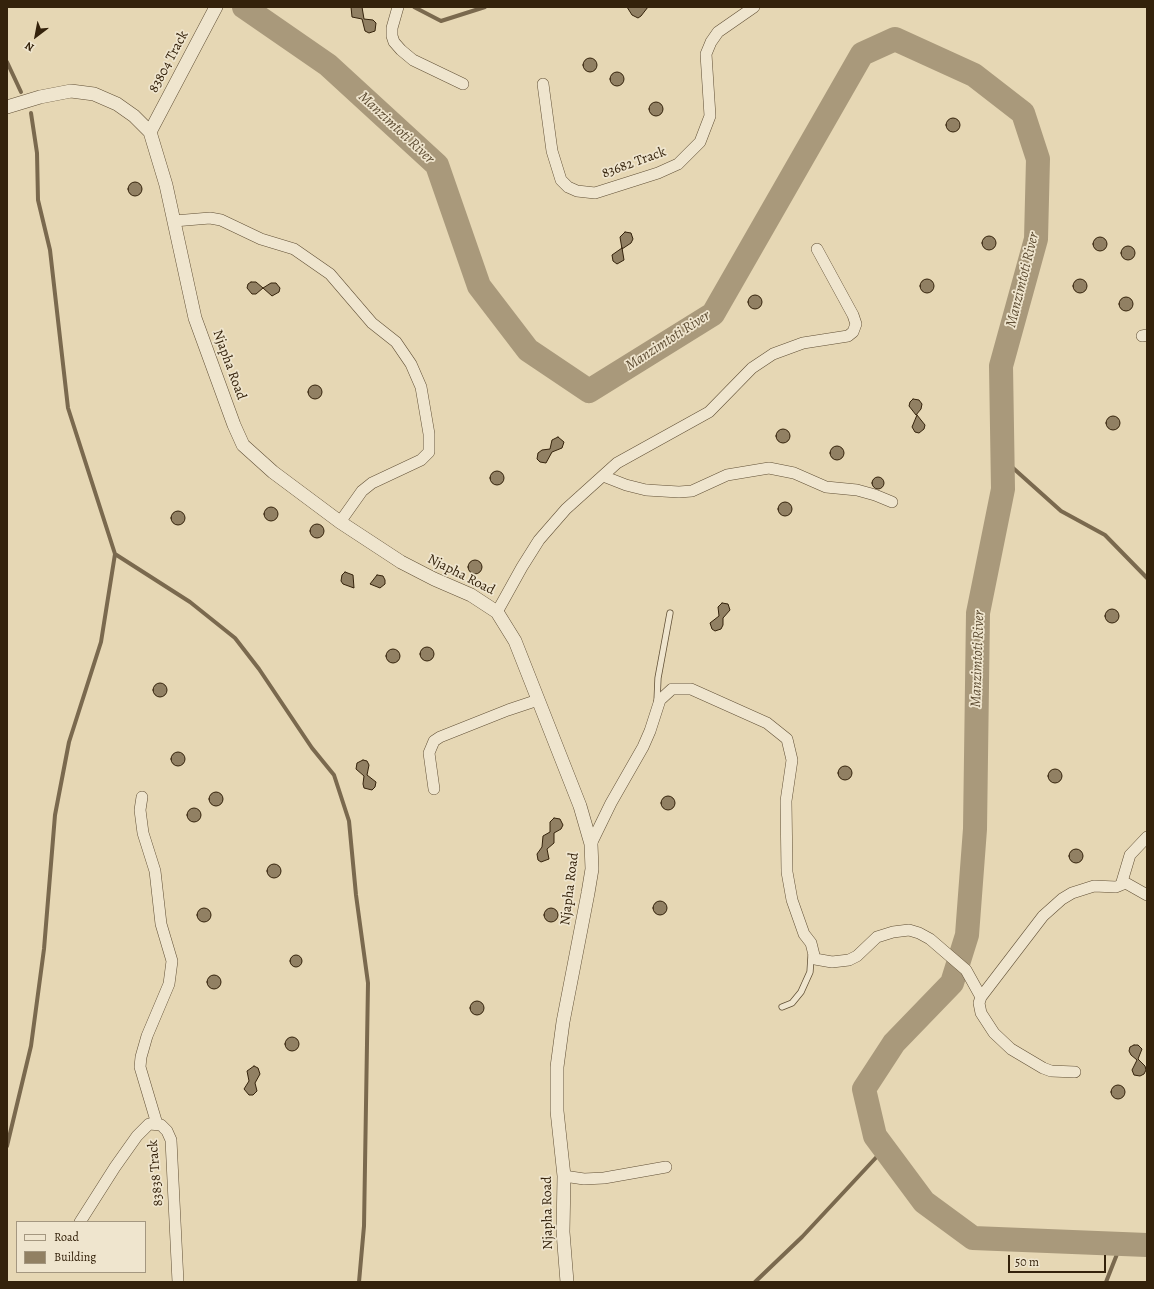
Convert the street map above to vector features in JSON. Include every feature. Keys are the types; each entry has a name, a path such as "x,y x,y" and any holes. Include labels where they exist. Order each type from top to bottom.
{"street":[{"path":"398,7 392,28 394,42 413,60 463,84"},
{"name":"83682 Track","path":"543,84 552,151 561,180 568,187 577,192 595,193 658,173 678,164 700,142 710,116 706,54 711,42 718,32 754,7"},
{"name":"83804 Track","path":"150,132 214,12"},
{"name":"Njapha Road","path":"7,107 40,97 71,91 94,94 117,104 134,116 150,132 166,185 195,318 234,425 243,445 273,472 340,522 401,562 434,579 471,595 497,612 515,641 580,806 591,844 592,868 563,1022 557,1067 557,1111 564,1176 563,1232 567,1282"},
{"path":"174,221 210,218 221,220 242,232 298,252 330,274 372,323 396,342 411,364 421,387 429,434 429,452 421,460 372,483 359,494 340,522"},
{"path":"497,612 539,540 566,509 617,463 709,412 752,368 773,354 803,343 848,336 853,332 856,324 853,315 817,249"},
{"path":"603,476 626,485 646,490 679,492 692,491 727,475 744,470 769,468 794,473 826,487 857,490 875,494 892,502"},
{"path":"591,844 611,803 648,736 657,706 664,695 672,689 691,689 767,723 787,739 792,760 786,801 786,872 792,900 804,934 811,943 815,959 832,962 849,960 857,956 877,937 894,932 909,930 919,933 942,949 966,970 982,996"},
{"path":"434,789 429,763 429,753 434,741 440,737 508,710 538,700"},
{"path":"142,797 140,810 143,833 155,871 161,924 172,961 170,984 147,1036 141,1057 140,1067 156,1114 157,1124"},
{"path":"1124,882 1126,867 1130,855 1147,837"},
{"path":"1124,882 1147,895"},
{"path":"1075,1072 1051,1071 1043,1068 1011,1049 994,1033 981,1013 979,1004 982,996 1044,916 1062,899 1083,888 1094,886 1116,887 1124,882"},
{"name":"83838 Track","path":"81,1221 115,1167 137,1136 149,1124 157,1124 165,1127 171,1140 178,1282"},
{"path":"564,1176 584,1179 604,1178 666,1167"}],"lane":[{"path":"657,706 658,678 670,613"},
{"path":"782,1007 797,999 806,982 811,967 811,943"}],"building":[{"path":"351,7 362,7 364,19 373,20 376,23 375,31 369,33 365,31 362,19 352,17"},
{"path":"627,7 648,7 638,18 632,15"},
{"path":"590,58 595,60 597,65 595,70 590,72 585,70 583,65 585,60"},
{"path":"617,72 622,74 624,79 622,84 617,86 612,84 610,79 612,74"},
{"path":"656,102 661,104 663,109 661,114 656,116 651,114 649,109 651,104"},
{"path":"953,118 958,120 960,125 958,130 953,132 948,130 946,125 948,120"},
{"path":"135,182 140,184 142,189 140,194 135,196 130,194 128,189 130,184"},
{"path":"625,232 631,233 633,239 631,243 622,249 620,237"},
{"path":"989,236 994,238 996,243 994,248 989,250 984,248 982,243 984,238"},
{"path":"1100,237 1105,239 1107,244 1105,249 1100,251 1095,249 1093,244 1095,239"},
{"path":"1128,246 1133,248 1135,253 1133,258 1128,260 1123,258 1121,253 1123,248"},
{"path":"622,248 624,260 617,264 613,261 612,255"},
{"path":"927,279 932,281 934,286 932,291 927,293 922,291 920,286 922,281"},
{"path":"1080,279 1085,281 1087,286 1085,291 1080,293 1075,291 1073,286 1075,281"},
{"path":"251,282 256,282 263,288 256,294 252,294 247,288 248,284"},
{"path":"271,283 276,283 280,288 279,292 272,296 263,288"},
{"path":"755,295 760,297 762,302 760,307 755,309 750,307 748,302 750,297"},
{"path":"1126,297 1131,299 1133,304 1131,309 1126,311 1121,309 1119,304 1121,299"},
{"path":"315,385 320,387 322,392 320,397 315,399 310,397 308,392 310,387"},
{"path":"913,399 919,400 922,404 921,409 916,415 909,406"},
{"path":"917,415 925,425 924,429 919,433 915,432 912,427"},
{"path":"1113,416 1118,418 1120,423 1118,428 1113,430 1108,428 1106,423 1108,418"},
{"path":"783,429 788,431 790,436 788,441 783,443 778,441 776,436 778,431"},
{"path":"558,437 564,442 562,448 552,452 546,463 540,462 537,459 538,453 542,450 550,449 552,440"},
{"path":"837,446 842,448 844,453 842,458 837,460 832,458 830,453 832,448"},
{"path":"497,471 502,473 504,478 502,483 497,485 492,483 490,478 492,473"},
{"path":"876,477 880,477 884,483 880,489 876,489 872,485 872,481"},
{"path":"785,502 790,504 792,509 790,514 785,516 780,514 778,509 780,504"},
{"path":"271,507 276,509 278,514 276,519 271,521 266,519 264,514 266,509"},
{"path":"178,511 183,513 185,518 183,523 178,525 173,523 171,518 173,513"},
{"path":"317,524 322,526 324,531 322,536 317,538 312,536 310,531 312,526"},
{"path":"475,560 480,562 482,567 480,572 475,574 470,572 468,567 470,562"},
{"path":"345,572 353,575 354,588 343,584 341,581 342,575"},
{"path":"377,575 383,576 385,580 385,584 380,588 370,584"},
{"path":"722,603 728,604 730,610 723,618 723,625 721,629 715,631 712,629 710,623 719,616 718,607"},
{"path":"1112,609 1117,611 1119,616 1117,621 1112,623 1107,621 1105,616 1107,611"},
{"path":"427,647 432,649 434,654 432,659 427,661 422,659 420,654 422,649"},
{"path":"393,649 398,651 400,656 398,661 393,663 388,661 386,656 388,651"},
{"path":"160,683 165,685 167,690 165,695 160,697 155,695 153,690 155,685"},
{"path":"178,752 183,754 185,759 183,764 178,766 173,764 171,759 173,754"},
{"path":"363,760 367,761 369,765 367,775 376,782 375,787 372,790 364,788 364,776 356,769 357,763"},
{"path":"845,766 850,768 852,773 850,778 845,780 840,778 838,773 840,768"},
{"path":"1055,769 1060,771 1062,776 1060,781 1055,783 1050,781 1048,776 1050,771"},
{"path":"216,792 221,794 223,799 221,804 216,806 211,804 209,799 211,794"},
{"path":"668,796 673,798 675,803 673,808 668,810 663,808 661,803 663,798"},
{"path":"194,808 199,810 201,815 199,820 194,822 189,820 187,815 189,810"},
{"path":"554,818 560,819 563,825 561,829 554,833 554,843 547,849 549,859 541,862 538,860 537,854 542,847 543,836 550,832 550,822"},
{"path":"1076,849 1081,851 1083,856 1081,861 1076,863 1071,861 1069,856 1071,851"},
{"path":"274,864 279,866 281,871 279,876 274,878 269,876 267,871 269,866"},
{"path":"660,901 665,903 667,908 665,913 660,915 655,913 653,908 655,903"},
{"path":"204,908 209,910 211,915 209,920 204,922 199,920 197,915 199,910"},
{"path":"551,908 556,910 558,915 556,920 551,922 546,920 544,915 546,910"},
{"path":"298,955 301,956 301,966 294,967 291,966 290,959 291,956"},
{"path":"214,975 219,977 221,982 219,987 214,989 209,987 207,982 209,977"},
{"path":"477,1001 482,1003 484,1008 482,1013 477,1015 472,1013 470,1008 472,1003"},
{"path":"292,1037 297,1039 299,1044 297,1049 292,1051 287,1049 285,1044 287,1039"},
{"path":"1138,1045 1142,1049 1138,1059 1145,1066 1146,1070 1144,1074 1140,1076 1134,1075 1132,1070 1137,1060 1129,1051 1130,1047"},
{"path":"254,1066 258,1068 260,1074 255,1083 257,1091 253,1095 249,1095 244,1089 249,1081 247,1071"},
{"path":"1118,1085 1123,1087 1125,1092 1123,1097 1118,1099 1113,1097 1111,1092 1113,1087"}],"waterway":[{"name":"Manzimtoti River","path":"244,7 328,65 437,165 479,286 528,350 589,391 713,314 862,54 895,39 974,75 1023,113 1038,159 1036,239 1001,366 1003,489 978,613 975,829 967,935 952,983 894,1043 864,1089 875,1136 924,1202 973,1238 1147,1245"},
{"name":"Manzimtoti River","path":"248,10 255,7"},
{"path":"414,7 441,21 485,7"},
{"path":"7,62 21,92"},
{"path":"31,113 37,153 38,200 50,250 68,408 115,554 190,602 235,638 259,669 312,748 334,775 349,821 356,895 368,983 364,1226 359,1282"},
{"path":"1003,459 1061,511 1105,535 1147,578"},
{"path":"7,1146 31,1046 44,949 55,815 69,742 101,642 115,554"},
{"path":"755,1282 802,1237 884,1149"},
{"path":"1106,1282 1121,1244"}]}
